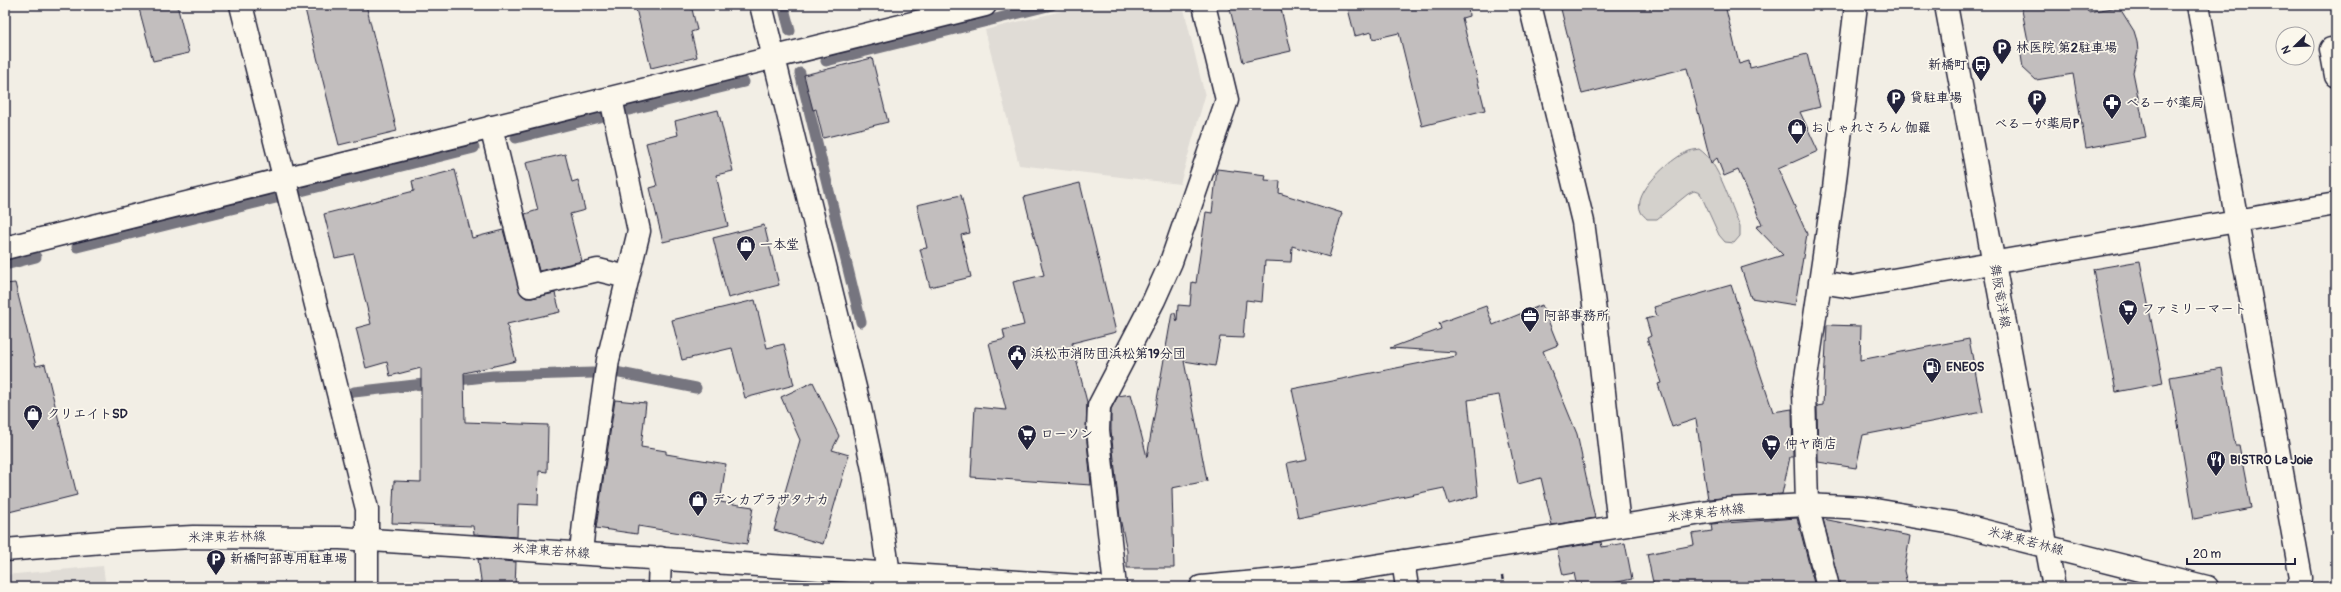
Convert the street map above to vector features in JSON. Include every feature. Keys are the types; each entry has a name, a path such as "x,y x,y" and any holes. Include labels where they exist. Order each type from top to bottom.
{"street":[{"path":"241,5 367,509 367,587"},
{"path":"761,5 863,423 878,497 890,580"},
{"path":"5,248 985,5"},
{"path":"1115,587 1098,430 1099,406 1154,300 1171,262 1227,100 1204,5"},
{"path":"1530,5 1583,222 1594,304 1619,525"},
{"path":"1828,587 1807,505 1804,390 1806,363 1820,282 1856,5"},
{"name":"舞阪竜洋線","path":"1946,5 2054,587"},
{"path":"2198,5 2301,578 2298,587"},
{"path":"2331,49 2336,76"},
{"path":"581,553 608,360 638,231 611,98"},
{"path":"491,127 530,286 598,270 627,277"},
{"path":"1820,282 1852,287 2336,204"},
{"name":"米津東若林線","path":"1201,587 1300,578 1619,525 1728,509 1807,505 1863,508 1909,514 1953,523 2207,587"},
{"name":"米津東若林線","path":"5,550 193,537 267,537 367,540 660,558 890,580 1096,587"},
{"path":"659,587 660,558"},
{"path":"1403,561 1407,587"}],"shaded area":[{"path":"1086,5 1183,5 1205,96 1180,184 1019,165 985,30"},
{"path":"1699,149 1706,155 1718,173 1740,226 1740,236 1734,243 1725,242 1719,235 1700,193 1694,191 1688,194 1657,219 1647,219 1641,212 1639,204 1642,196 1654,178 1672,161 1690,151"},
{"path":"103,566 106,587 5,587 5,575"}],"building":[{"path":"138,5 177,5 189,53 153,61"},
{"path":"304,5 366,5 397,131 339,145"},
{"path":"654,5 691,5 697,30 691,32 697,57 651,68 636,9"},
{"path":"1229,5 1280,5 1291,51 1243,62"},
{"path":"1347,5 1468,5 1469,16 1462,18 1485,110 1422,126 1399,33 1373,39 1372,32 1355,36"},
{"path":"1560,5 1725,5 1739,64 1749,61 1750,68 1807,54 1820,107 1800,112 1818,151 1778,169 1807,234 1795,305 1751,298 1741,268 1783,255 1756,227 1762,224 1738,170 1724,176 1717,158 1711,163 1687,68 1582,94"},
{"path":"2021,5 2086,5 2088,12 2119,7 2134,31 2137,41 2138,52 2133,72 2146,137 2086,148 2073,74 2036,80 2023,68 2021,55 2028,41"},
{"path":"872,58 888,122 823,138 816,109 813,110 804,75"},
{"path":"718,110 733,171 716,175 728,226 663,242 650,188 657,186 646,143 678,135 675,121"},
{"path":"565,154 572,182 578,180 585,210 570,214 582,261 539,271 525,214 538,210 526,163"},
{"path":"1217,169 1266,175 1265,180 1280,181 1279,193 1342,213 1329,257 1292,246 1291,262 1265,261 1262,302 1246,300 1243,338 1220,337 1215,366 1184,361 1207,481 1172,488 1174,568 1127,568 1127,551 1120,518 1111,430 1111,409 1118,396 1131,394 1147,457 1172,313 1175,313 1177,322 1178,305 1190,306 1192,282 1196,283 1206,212 1212,213"},
{"path":"455,170 472,238 503,230 521,294 526,298 532,298 555,293 560,312 507,324 516,361 464,373 465,422 548,425 547,472 539,471 538,505 518,504 517,537 474,534 473,526 392,523 394,481 421,482 421,368 390,376 387,362 366,368 356,328 371,324 354,254 335,258 324,214 414,191 412,181"},
{"path":"1080,183 1116,332 1072,343 1087,402 1086,431 1091,485 971,477 975,407 1006,410 989,343 1005,339 1003,330 1024,325 1013,282 1044,275 1024,197"},
{"path":"961,195 970,233 961,235 971,277 930,287 920,249 927,248 917,205"},
{"path":"764,225 779,285 728,298 713,238"},
{"path":"2140,261 2163,383 2116,392 2093,269"},
{"name":"クリエイトSD","path":"15,283 36,366 45,364 77,495 5,513 5,284"},
{"path":"1731,285 1773,412 1792,409 1793,457 1790,457 1782,494 1708,499 1696,419 1672,427 1658,384 1661,383 1647,338 1651,336 1646,319 1657,316 1654,307"},
{"path":"755,300 767,348 784,344 794,385 745,398 732,348 682,360 672,320"},
{"path":"1542,305 1558,345 1543,351 1577,434 1595,518 1552,525 1541,478 1518,484 1499,395 1468,400 1478,496 1449,504 1444,488 1298,518 1287,463 1307,459 1292,389 1456,356 1456,352 1390,348 1441,329 1439,323 1486,306 1493,325"},
{"path":"1827,325 1861,326 1860,360 1969,339 1983,412 1863,435 1856,468 1818,462 1817,406 1823,405"},
{"path":"2222,368 2235,445 2239,445 2251,508 2194,519 2170,377"},
{"path":"813,382 839,436 832,450 849,455 823,544 774,530 800,440 781,397"},
{"path":"615,400 646,403 641,447 666,451 666,454 726,464 720,502 753,507 747,544 638,526 637,534 596,528"},
{"path":"1797,518 1815,587 1654,587 1647,554 1694,545 1692,534 1712,531 1711,524"},
{"path":"1823,519 1910,536 1904,571 1908,587 1840,587"},
{"path":"1601,542 1602,547 1625,543 1632,579 1594,587 1577,587 1574,573 1563,575 1557,549"},
{"path":"478,559 516,562 515,587 482,587"}],"waterway":[{"path":"783,5 790,31"},
{"path":"826,61 1052,5"},
{"path":"800,73 861,322"},
{"path":"629,110 744,82"},
{"path":"516,138 603,116"},
{"path":"301,191 474,148"},
{"path":"77,247 276,198"},
{"path":"5,265 36,257"},
{"path":"615,372 696,388"},
{"path":"354,392 493,376 593,373"}],"place":[{"name":"林医院 第2駐車場","path":"2002,65"},
{"name":"新橋町","path":"1981,82"},
{"name":"貸駐車場","path":"1896,115"},
{"name":"べるーが薬局P","path":"2037,116"},
{"name":"べるーが薬局","path":"2112,120"},
{"name":"おしゃれさろん 伽羅","path":"1797,145"},
{"name":"一本堂","path":"746,262"},
{"name":"ファミリーマート","path":"2128,326"},
{"name":"阿部事務所","path":"1530,333"},
{"name":"浜松市消防団浜松第19分団","path":"1017,371"},
{"name":"ENEOS","path":"1932,384"},
{"name":"クリエイトSD","path":"33,431"},
{"name":"ローソン","path":"1027,451"},
{"name":"仲ヤ商店","path":"1771,461"},
{"name":"BISTRO La Joie","path":"2216,477"},
{"name":"デンカプラザタナカ","path":"698,517"},
{"name":"新橋阿部専用駐車場","path":"216,576"}]}
